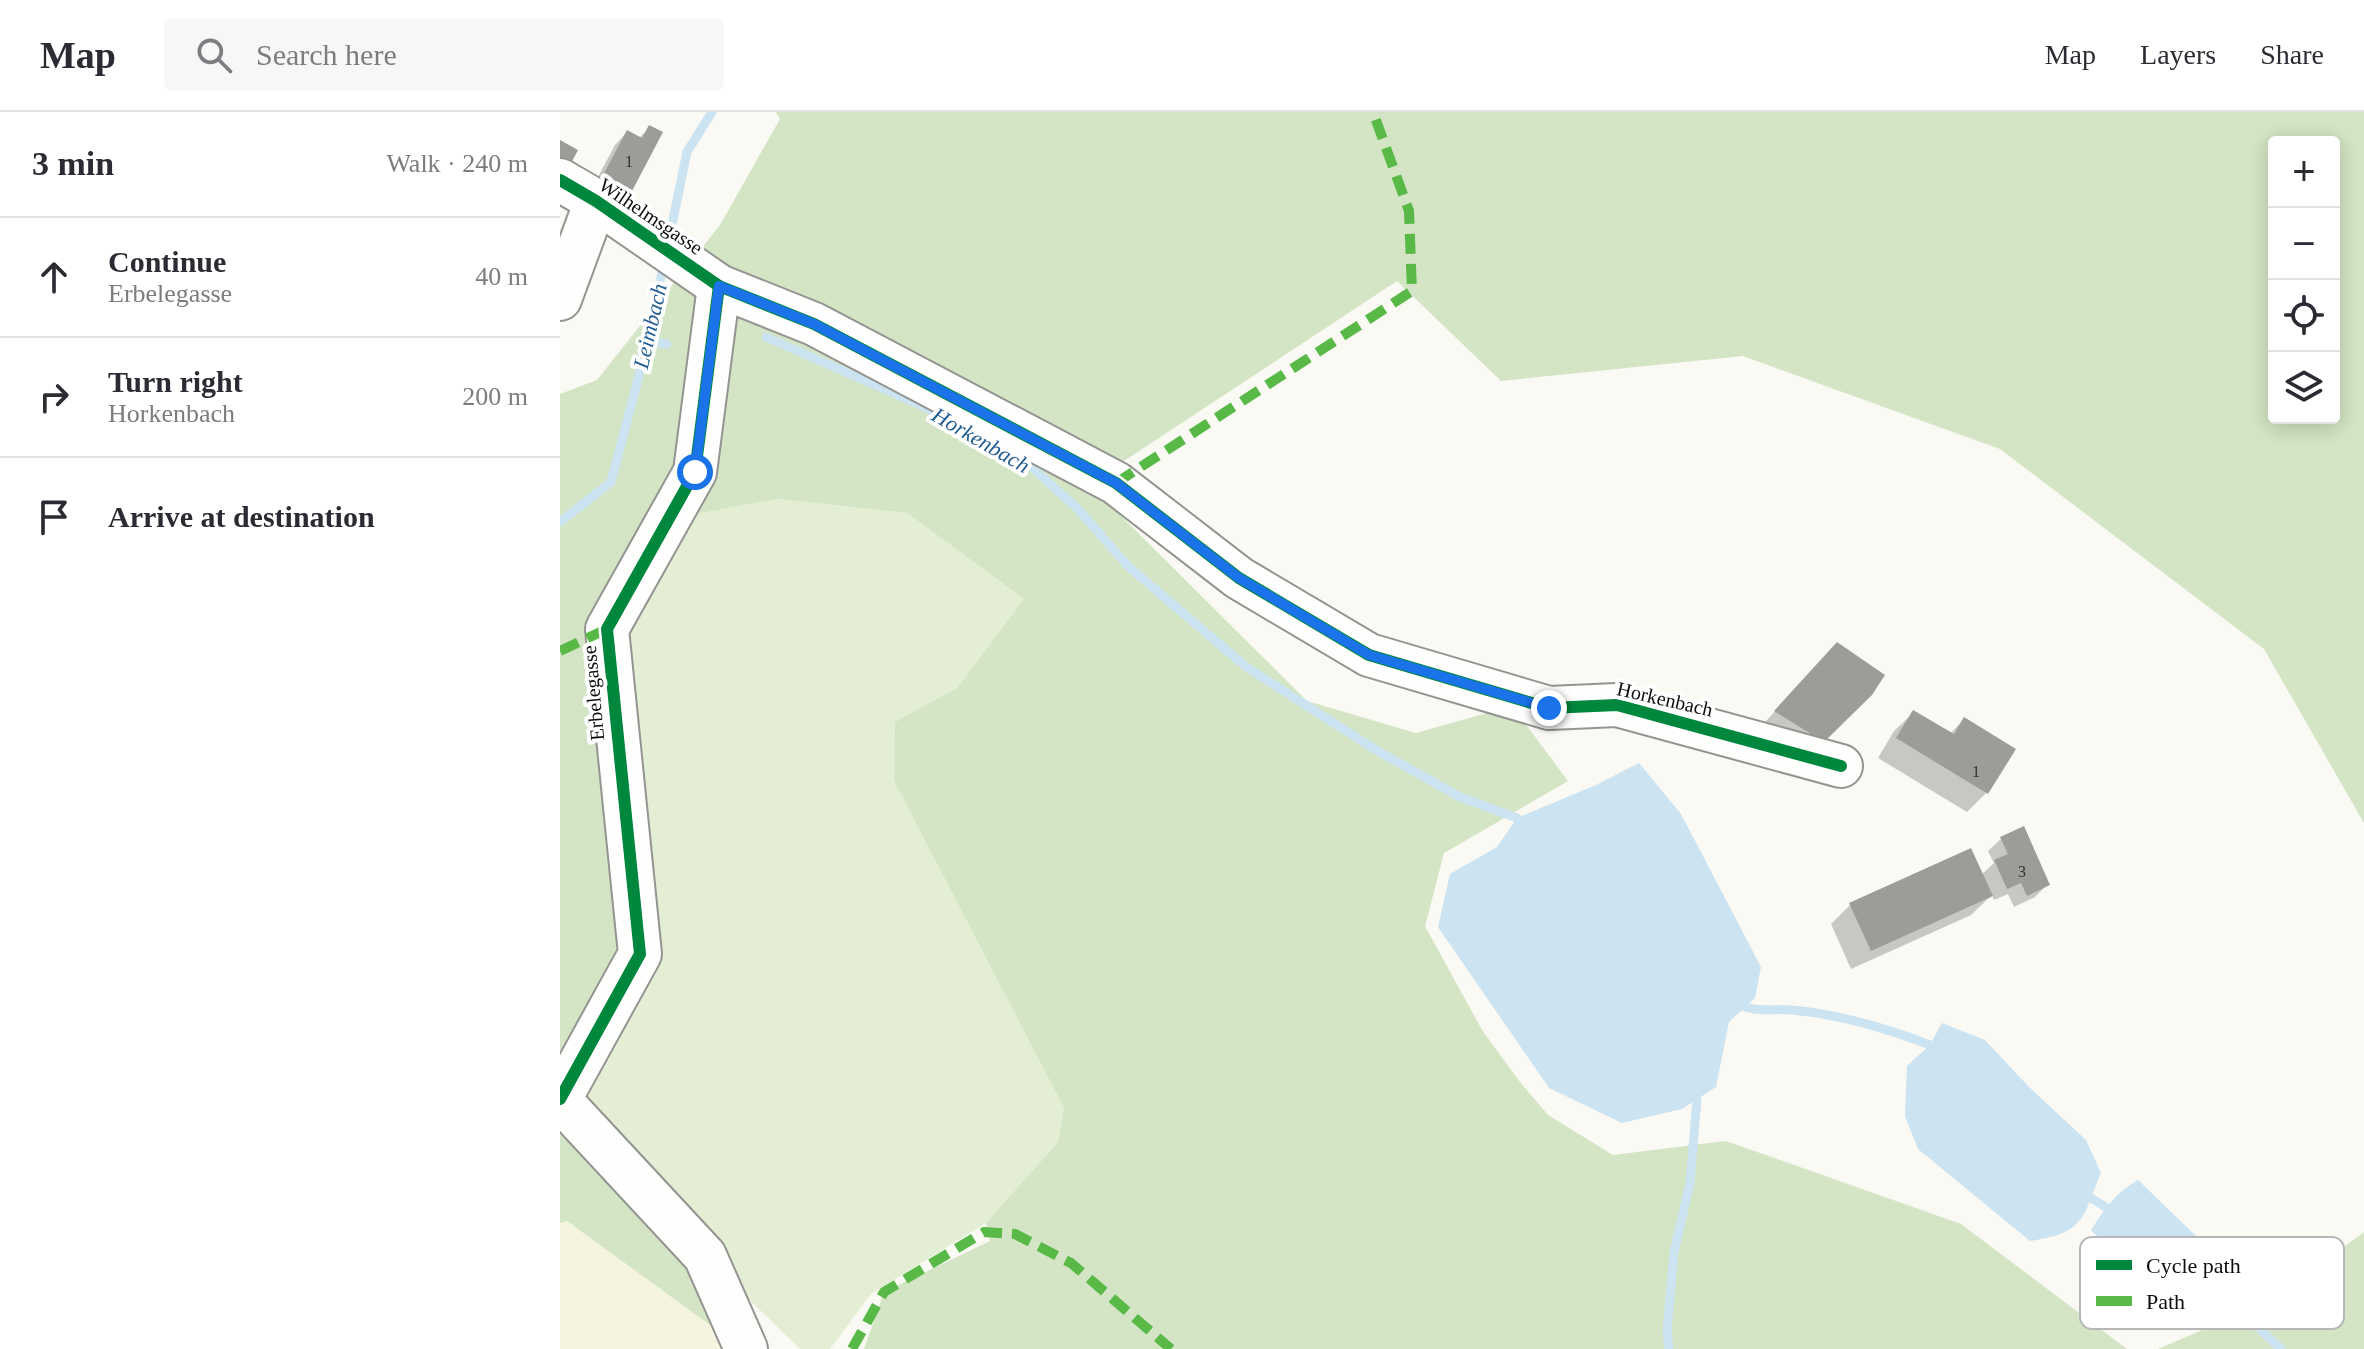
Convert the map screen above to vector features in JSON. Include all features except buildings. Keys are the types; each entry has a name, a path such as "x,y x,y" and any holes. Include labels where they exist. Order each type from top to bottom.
{"street":[{"name":"Wilhelmsgasse","path":"560,180 596,201 719,286"},
{"path":"560,299 596,201"},
{"name":"Horkenbach","path":"719,286 814,324 1116,483 1239,578 1369,655 1549,708 1617,705 1841,766"},
{"name":"Erbelegasse","path":"719,286 695,472 607,629 640,954 560,1100 705,1256 746,1349"}],"green space":[{"path":"776,112 2364,112 2364,823 2264,649 2000,449 1743,356 1501,381 1397,281 1089,484 1307,701 1416,733 1512,706 1568,781 1444,853 1425,926 1482,1030 1548,1115 1613,1155 1726,1141 1961,1224 2080,1314 2080,1329 2100,1329 2127,1349 864,1349 884,1292 990,1241 986,1223 1058,1142 1064,1108 894,781 895,722 958,687 1024,599 907,513 778,499 690,515 630,636 612,804 641,930 566,1042 586,1127 726,1308 710,1325 567,1221 560,1223 560,394 597,380 720,225 780,119"},
{"path":"778,499 907,513 1024,599 958,687 895,722 894,781 1064,1108 1058,1142 986,1223 871,1294 830,1349 800,1349 731,1282 593,1118 583,1077 630,636 690,515"},
{"path":"567,1220 709,1324 726,1308 741,1349 560,1349 560,1223"},
{"path":"2364,1232 2364,1349 2158,1349 2205,1329 2344,1329 2344,1247"}],"water":[{"path":"1639,763 1681,814 1761,967 1755,998 1729,1022 1716,1087 1682,1109 1622,1123 1549,1088 1438,927 1450,874 1497,847 1517,818"},
{"path":"1942,1023 1985,1040 2029,1087 2086,1140 2101,1173 2085,1213 2072,1228 2048,1238 2030,1241 1918,1149 1905,1116 1907,1066 1930,1045"},
{"path":"2138,1180 2197,1237 2098,1237 2091,1230 2117,1196"}],"waterway":[{"name":"Leimbach","path":"669,239 687,152 712,112"},
{"name":"Leimbach","path":"560,522 611,482 648,341 664,262"},
{"name":"Horkenbach","path":"766,337 927,408 1027,463 1078,509 1129,567 1245,666 1376,750 1460,797 1517,818 1526,826"},
{"path":"648,341 667,344"},
{"name":"Horkenbach","path":"1737,1002 1755,1009 1791,1010 1844,1018 1930,1045"},
{"path":"1669,1349 1667,1331 1674,1252 1690,1183 1697,1099"},
{"name":"Horkenbach","path":"2091,1198 2115,1213"},
{"name":"Horkenbach","path":"2260,1329 2281,1349"}],"marked path":[{"path":"1116,483 1412,291 1409,211 1373,112"},
{"path":"560,651 607,629"},
{"path":"852,1349 884,1292 984,1232 1015,1234 1071,1263 1171,1349"}],"cycle path":[{"path":"560,180 596,201 719,286 814,324 1116,483 1239,578 1369,655 1549,708 1617,705 1841,766"},
{"path":"560,1099 640,954 607,629 695,472 719,286"}],"route":[{"path":"695,472 719,286 814,324 1116,483 1239,578 1369,655 1549,708"}]}
